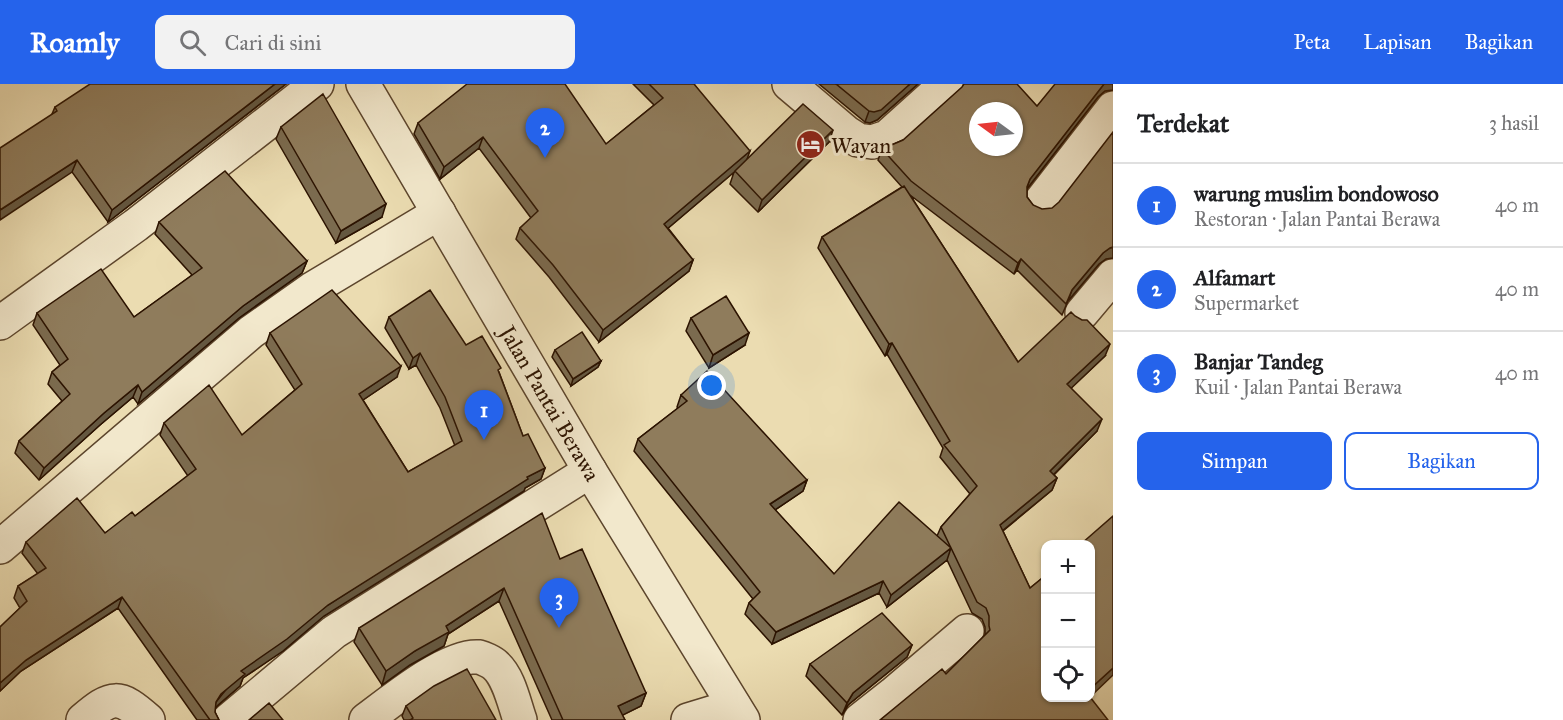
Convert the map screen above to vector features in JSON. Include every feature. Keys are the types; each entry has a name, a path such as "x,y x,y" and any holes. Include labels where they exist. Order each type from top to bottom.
{"street":[{"path":"0,323 136,225 316,84"},
{"name":"Jalan Pantai Berawa","path":"363,84 590,471 738,713"},
{"path":"789,84 847,134 858,140 872,142 887,137 946,84"},
{"path":"1041,201 1113,108"},
{"path":"0,547 251,332 312,289 439,213"},
{"path":"1082,313 1113,276"},
{"path":"229,720 334,632 590,471"},
{"path":"860,720 967,631"},
{"path":"366,720 424,677 460,660 479,657 495,665 507,682 520,720"},
{"path":"83,720 108,701 120,701 133,706 148,720"},
{"path":"688,720 738,713"}],"building":[{"path":"90,84 275,84 112,210 77,160 0,210 0,148 57,111 55,107"},
{"path":"467,84 565,84 606,144 663,98 649,84 694,84 750,151 664,224 693,260 603,330 553,265 520,228 538,211 483,137 444,167 418,123"},
{"path":"836,84 910,84 881,110 874,112 869,111"},
{"path":"964,84 1017,84 1037,106 1055,84 1104,84 1030,179 1027,197 1033,205 1042,209 1052,208 1113,132 1113,247 1103,253 1072,290 1066,304 1021,259 1018,263 911,181 882,149 903,140"},
{"path":"323,94 386,204 341,231 281,127"},
{"path":"803,104 833,130 762,200 735,171"},
{"path":"225,171 307,261 243,306 142,392 138,385 44,468 19,441 70,394 52,372 68,359 37,313 101,269 134,317 202,268 159,222"},
{"path":"904,186 1018,362 1071,312 1082,320 1087,320 1110,344 1067,384 1102,419 1050,471 1057,478 1000,525 1030,588 1041,579 1041,702 1094,702 1108,720 880,720 942,669 946,674 990,630 986,608 977,602 941,527 977,486 944,445 950,441 892,343 889,344 822,237"},
{"path":"332,290 401,366 359,394 408,472 462,441 445,397 420,353 413,358 389,317 430,290 466,345 482,336 501,368 498,370 523,436 528,434 545,468 527,477 528,479 328,605 287,639 241,671 245,674 221,694 216,702 215,712 219,720 210,720 122,597 26,660 0,683 0,627 27,601 18,586 46,568 26,542 77,498 105,533 132,512 135,516 196,469 164,423 209,385 242,435 302,384 270,333"},
{"path":"726,296 749,333 713,355 691,318"},
{"path":"582,332 601,361 573,379 555,350"},
{"path":"707,371 807,480 770,504 834,574 899,502 951,548 891,595 883,581 776,632 749,603 760,592 638,439 687,401 681,395"},
{"path":"542,513 560,559 582,549 646,693 618,706 625,720 563,720 504,588 446,626 449,632 386,671 359,628"},
{"path":"1113,516 1113,668 1095,684 1095,540 1086,540"},
{"path":"882,613 912,645 853,693 847,703 810,664"},
{"path":"467,669 496,720 410,720 413,718 406,706 434,686"},
{"path":"269,703 283,720 249,720"}],"place":[{"name":"Wayan","path":"810,145"},
{"name":"Alfamart","path":"545,158"},
{"name":"warung muslim bondowoso","path":"484,440"},
{"name":"Banjar Tandeg","path":"559,628"}]}
